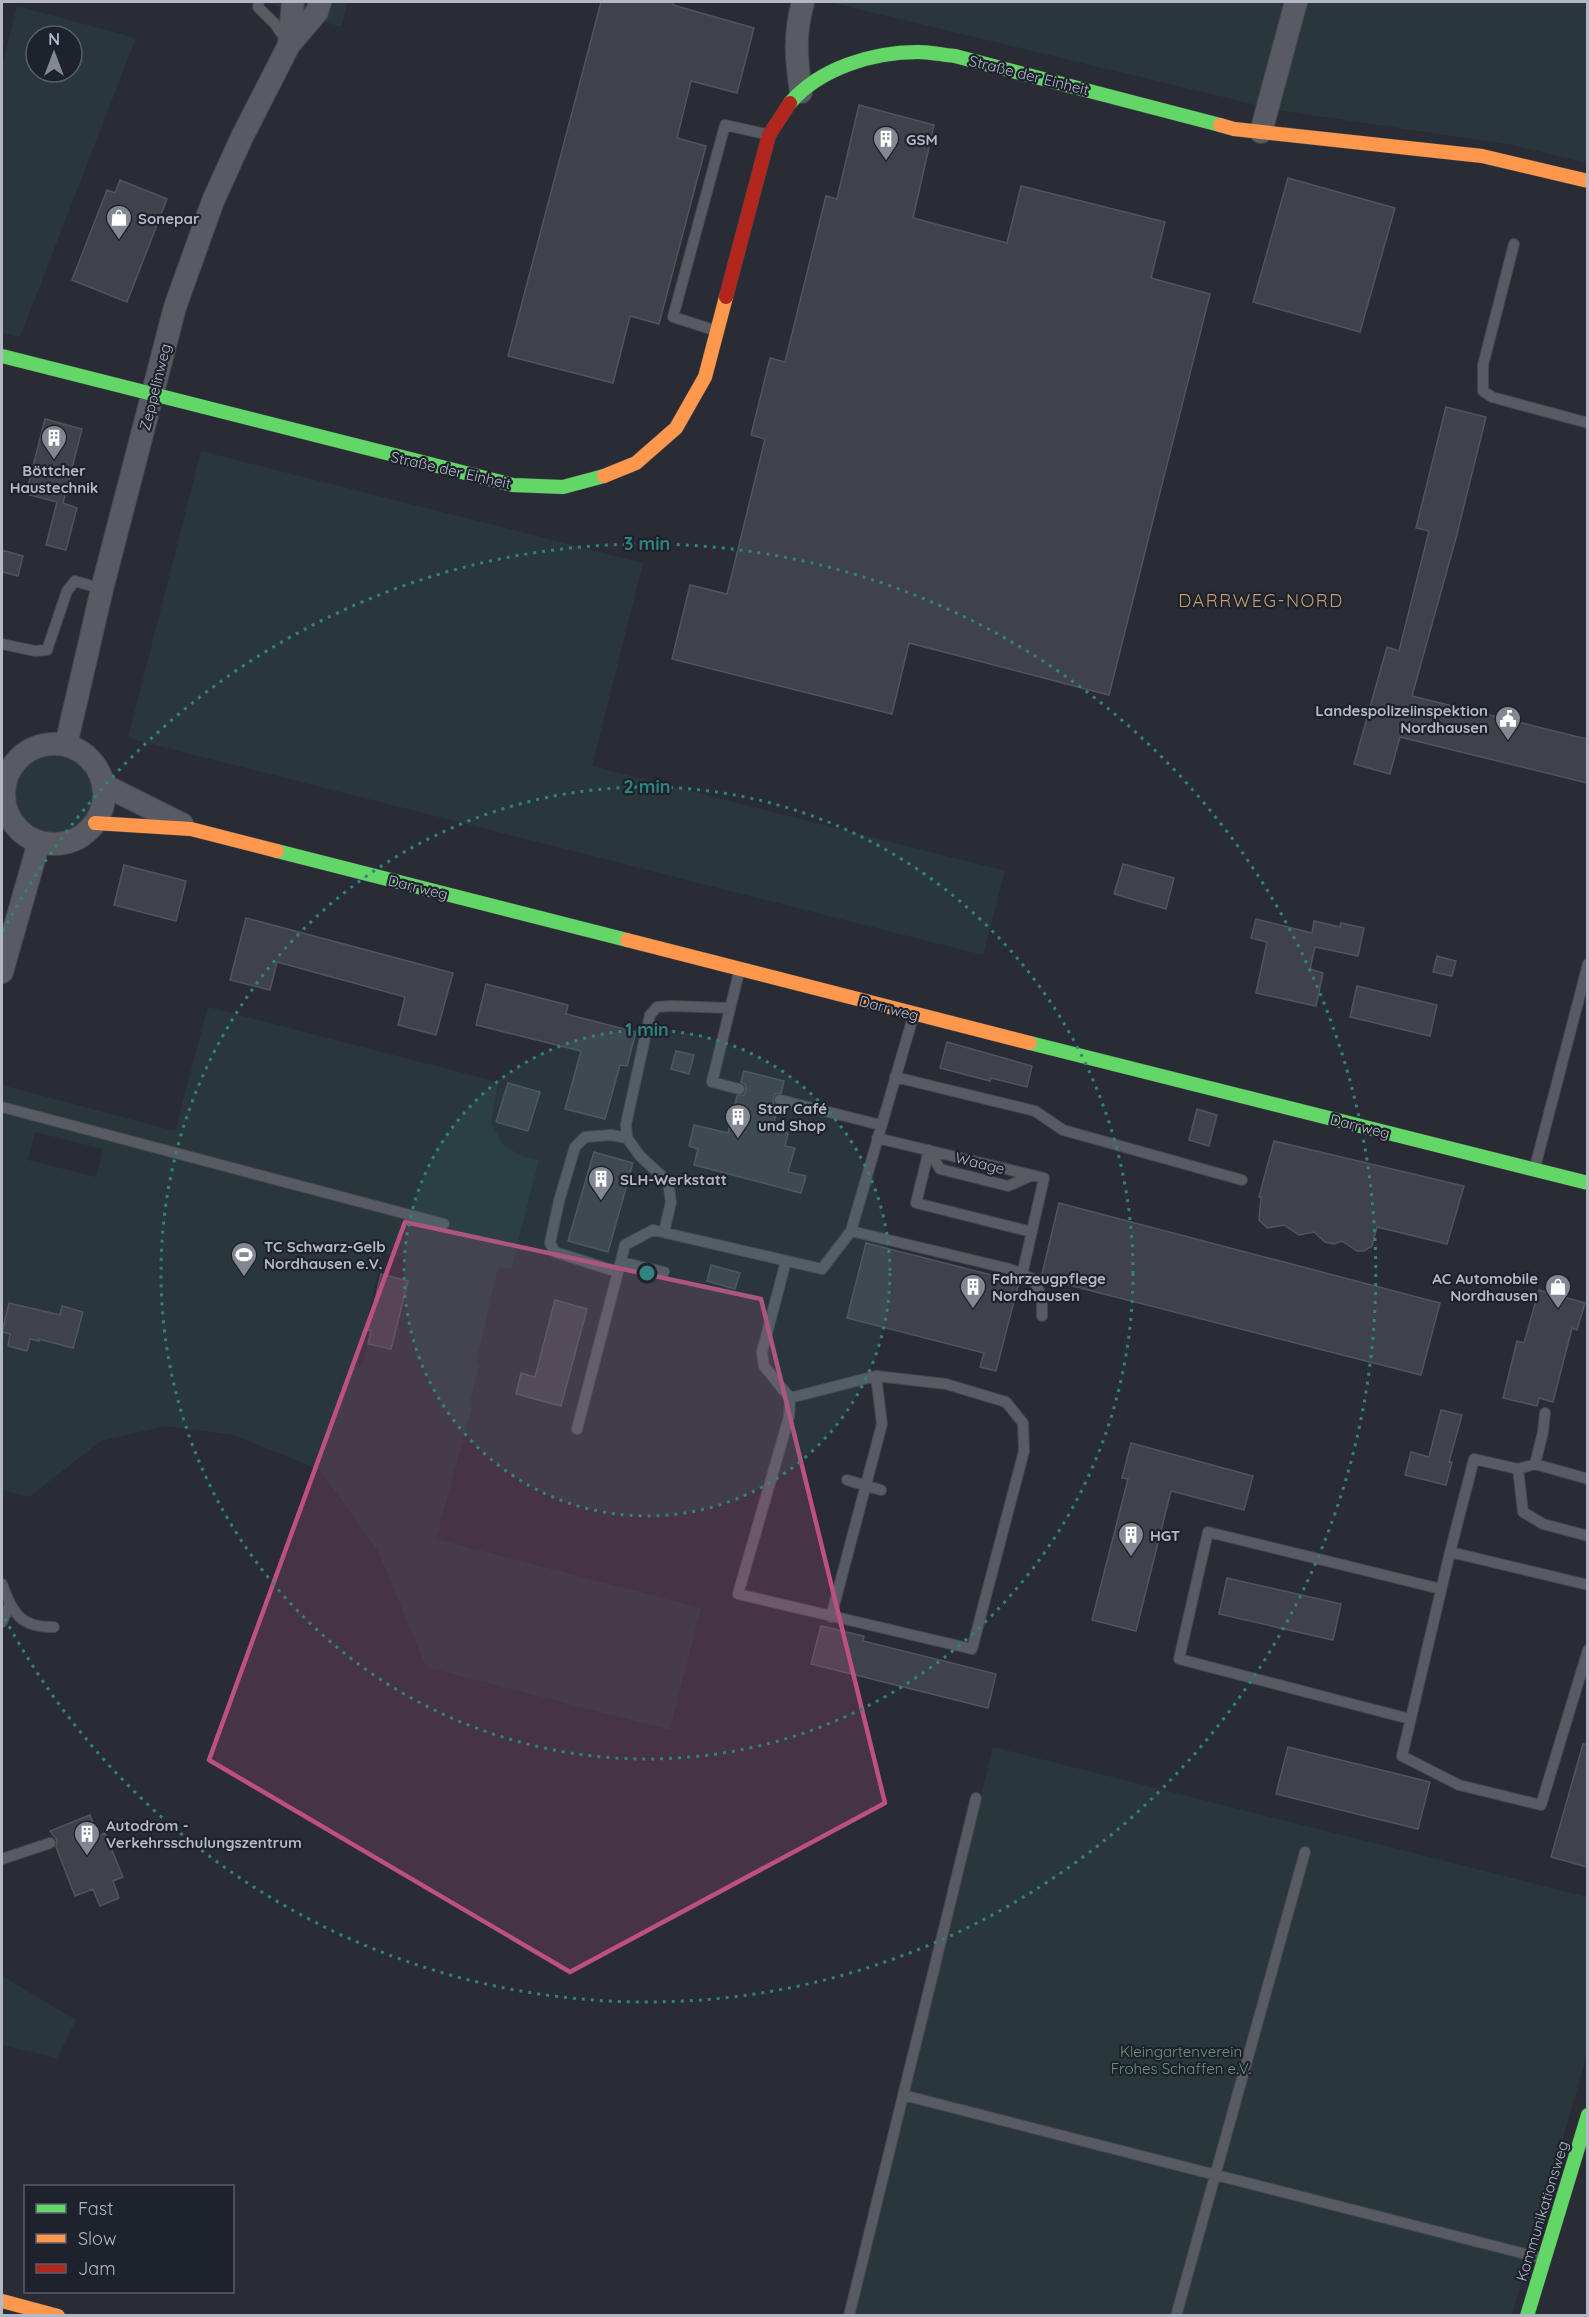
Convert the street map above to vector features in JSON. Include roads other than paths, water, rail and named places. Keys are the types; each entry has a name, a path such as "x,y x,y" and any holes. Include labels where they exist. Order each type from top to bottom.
{"street":[{"name":"Zeppelinweg","path":"289,45 293,2"},
{"name":"Zeppelinweg","path":"66,745 102,589 175,306 213,201 242,137 289,45 317,12 320,2"},
{"path":"801,92 796,51 796,27 803,2"},
{"path":"1261,132 1296,2"},
{"name":"Straße der Einheit","path":"2,356 513,485 563,487 602,477 636,463 676,428 705,377 769,135 801,92 838,69 870,58 915,52 955,56 1234,129 1482,156 1587,181"},
{"path":"50,744 66,745 91,760 99,771 104,785 101,811 95,823 84,834 70,842 54,844 39,842 26,835 15,825 8,812 3,798 7,763 34,748 50,744"},
{"name":"Darrweg","path":"104,785 191,829"},
{"name":"Darrweg","path":"95,823 191,829 1587,1183"},
{"path":"2,969 39,842"},
{"name":"Kommunikationsweg","path":"1527,2316 1587,2115"},
{"path":"2,2301 58,2316"}],"lane":[{"path":"259,2 258,7 275,24 289,45"},
{"path":"717,331 673,317 725,125 769,135"},
{"path":"1514,244 1483,365 1484,391 1492,397 1587,423"},
{"path":"2,644 35,651 47,650 68,591 75,581 102,589"},
{"path":"1534,1169 1587,964"},
{"path":"739,969 712,1082 739,1089"},
{"path":"664,1232 671,1202 668,1182 640,1156 627,1138 626,1124 650,1015 657,1007 664,1006 730,1008"},
{"path":"577,1429 625,1245 653,1230 822,1269 851,1231 914,1014"},
{"path":"895,1077 1035,1111 1063,1130 1242,1180"},
{"path":"780,1100 881,1125"},
{"path":"2,1107 444,1224"},
{"path":"627,1138 611,1135 585,1137 575,1147 559,1201 550,1243 555,1252 620,1267 664,1272"},
{"path":"877,1138 1044,1178 1022,1275"},
{"path":"929,1150 916,1203 1032,1232"},
{"name":"Waage","path":"929,1150 940,1169 1008,1186 1033,1175"},
{"path":"851,1231 1010,1269 1033,1280 1042,1297 1042,1316"},
{"path":"786,1260 762,1352 764,1366 790,1398 789,1418 738,1594 972,1649 1024,1451 1023,1423 1006,1402 946,1384 876,1376 790,1398"},
{"path":"831,1617 882,1424 876,1376"},
{"path":"1535,1464 1544,1432 1545,1413"},
{"path":"1587,1479 1535,1464 1518,1469 1474,1459 1402,1756 1459,1785 1541,1805 1587,1650"},
{"path":"1518,1469 1523,1512 1543,1524 1587,1536"},
{"path":"847,1480 881,1490"},
{"path":"1410,1719 1179,1659 1205,1544 1208,1532 1441,1589"},
{"path":"1450,1552 1587,1585"},
{"path":"2,1584 9,1606 24,1621 42,1628 54,1627"},
{"path":"2,1622 9,1606"},
{"path":"849,2316 976,1798"},
{"path":"2,1859 50,1843"},
{"path":"1176,2316 1305,1852"},
{"path":"903,2095 1544,2259"}],"place":[{"name":"GSM","path":"886,162"},
{"name":"Sonepar","path":"119,241"},
{"name":"Böttcher Haustechnik","path":"54,461"},
{"name":"Landespolizeiinspektion Nordhausen","path":"1508,742"},
{"name":"Star Café und Shop","path":"738,1140"},
{"name":"SLH-Werkstatt","path":"601,1202"},
{"name":"TC Schwarz-Gelb Nordhausen e.V.","path":"244,1278"},
{"name":"Fahrzeugpflege Nordhausen","path":"973,1310"},
{"name":"AC Automobile Nordhausen","path":"1558,1310"},
{"name":"HGT","path":"1131,1558"},
{"name":"Autodrom - Verkehrsschulungszentrum","path":"87,1857"}],"district":[{"name":"DARRWEG-NORD","path":"1261,600"}],"park label":[{"name":"Kleingartenverein Frohes Schaffen e.V.","path":"1181,2060"}]}
